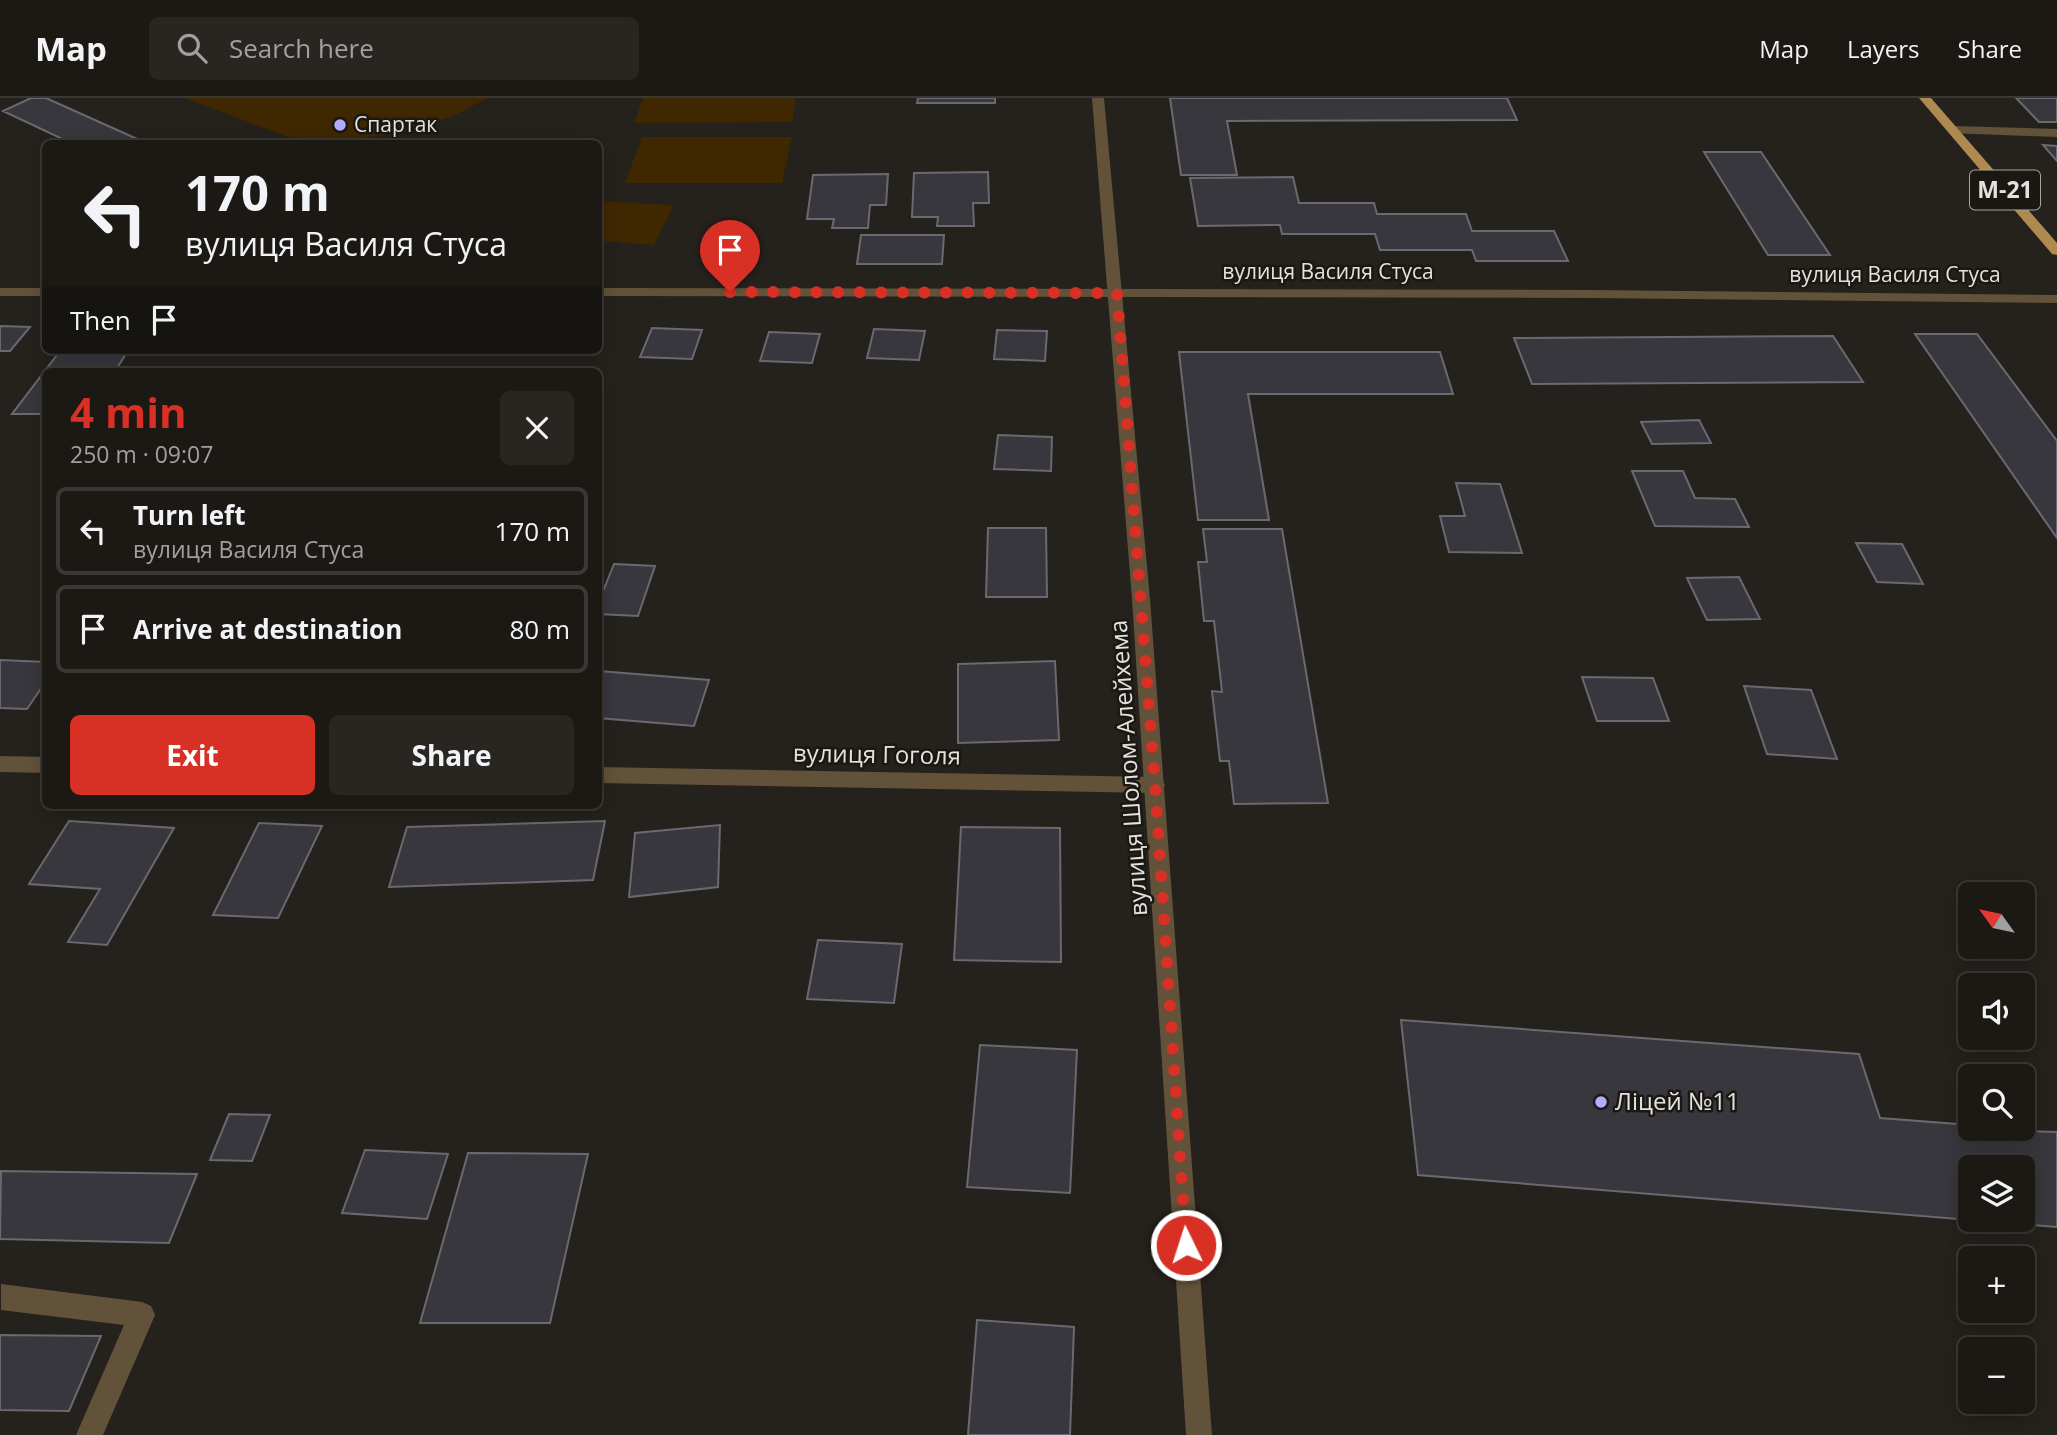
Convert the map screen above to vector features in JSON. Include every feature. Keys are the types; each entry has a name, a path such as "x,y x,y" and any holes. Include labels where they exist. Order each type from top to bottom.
{"highway":[{"name":"М-21","path":"1925,98 2057,251"}],"street":[{"name":"вулиця Шолом-Алейхема","path":"1098,98 1117,293 1155,785 1199,1435"},
{"path":"1953,130 2057,133"},
{"path":"0,292 42,292"},
{"name":"вулиця Василя Стуса","path":"602,292 1632,294 2057,299"},
{"path":"0,764 42,765"},
{"name":"вулиця Гоголя","path":"602,775 1155,785"},
{"path":"1,1297 142,1315 89,1435"}],"shaded area":[{"name":"Спартак","path":"185,98 488,98 451,117 397,133 348,140 288,137"},
{"path":"643,98 796,98 792,122 634,123"},
{"path":"642,137 792,137 782,183 625,183"},
{"path":"602,201 674,205 654,245 602,241"}],"building":[{"path":"31,98 46,98 140,140 65,140 3,111"},
{"path":"918,98 995,98 995,103 917,103"},
{"path":"1170,98 1507,98 1517,120 1227,121 1237,175 1181,175"},
{"path":"2016,98 2057,98 2057,122 2039,122"},
{"path":"2043,145 2057,146 2057,161"},
{"path":"1704,152 1761,152 1830,255 1768,255"},
{"path":"988,172 989,203 973,203 974,226 937,226 938,217 912,217 914,173"},
{"path":"888,174 886,205 870,205 868,228 832,228 834,219 807,219 813,175"},
{"path":"1293,177 1299,203 1374,203 1377,214 1466,214 1472,231 1554,231 1568,261 1476,261 1472,250 1380,250 1375,234 1282,234 1280,225 1198,226 1190,178"},
{"path":"861,235 944,235 942,264 857,264"},
{"path":"0,326 30,327 10,351 0,351"},
{"path":"652,328 702,330 692,359 640,357"},
{"path":"874,329 925,331 919,360 867,358"},
{"path":"997,330 1047,331 1045,361 994,359"},
{"path":"769,332 820,334 812,363 760,361"},
{"path":"1915,334 1977,334 2057,441 2057,538"},
{"path":"1833,336 1863,382 1532,384 1514,338"},
{"path":"1179,352 1440,352 1453,394 1248,394 1269,520 1198,520"},
{"path":"126,354 117,368 47,368 57,355"},
{"path":"42,375 42,414 12,414"},
{"path":"1699,420 1711,443 1652,444 1641,422"},
{"path":"998,435 1052,437 1051,471 994,469"},
{"path":"1632,471 1683,471 1695,498 1735,499 1749,527 1655,526"},
{"path":"1456,483 1500,484 1522,553 1449,552 1440,516 1465,516"},
{"path":"988,528 1046,528 1047,597 986,597"},
{"path":"1203,529 1282,529 1328,803 1234,804 1229,761 1220,761 1212,691 1222,692 1214,621 1204,621 1198,562 1207,562"},
{"path":"1856,543 1902,544 1923,584 1877,582"},
{"path":"614,564 655,566 638,616 602,614 602,594"},
{"path":"1739,577 1760,619 1707,620 1687,578"},
{"path":"0,660 42,662 42,687 27,709 0,708"},
{"path":"1055,661 1059,740 958,743 958,664"},
{"path":"602,671 709,680 694,726 602,718"},
{"path":"1582,677 1653,678 1669,721 1597,721"},
{"path":"1744,686 1811,690 1837,759 1767,754"},
{"path":"69,821 174,828 107,945 68,942 100,889 29,884"},
{"path":"605,821 593,880 389,887 407,827"},
{"path":"259,823 322,826 278,918 213,915"},
{"path":"720,825 718,887 629,897 635,833"},
{"path":"961,827 1060,828 1061,962 954,960"},
{"path":"818,940 902,944 894,1003 807,999"},
{"path":"1401,1020 1859,1054 1880,1118 1958,1124 1958,1141 2035,1141 2035,1131 2057,1132 2057,1227 2035,1225 2035,1155 1958,1155 1958,1219 1418,1175"},
{"path":"980,1045 1077,1050 1070,1193 967,1187"},
{"path":"229,1114 270,1115 252,1161 210,1160"},
{"path":"365,1150 448,1154 427,1219 342,1213"},
{"path":"468,1153 588,1154 550,1323 420,1323"},
{"path":"1,1171 197,1174 169,1243 0,1239"},
{"path":"977,1320 1074,1327 1070,1435 968,1435"},
{"path":"0,1335 101,1336 69,1411 0,1410"}],"place":[{"name":"Спартак","path":"340,125"},
{"name":"Ліцей №11","path":"1601,1102"}],"route":[{"path":"730,292 1117,293 1155,785 1186,1245"}]}
